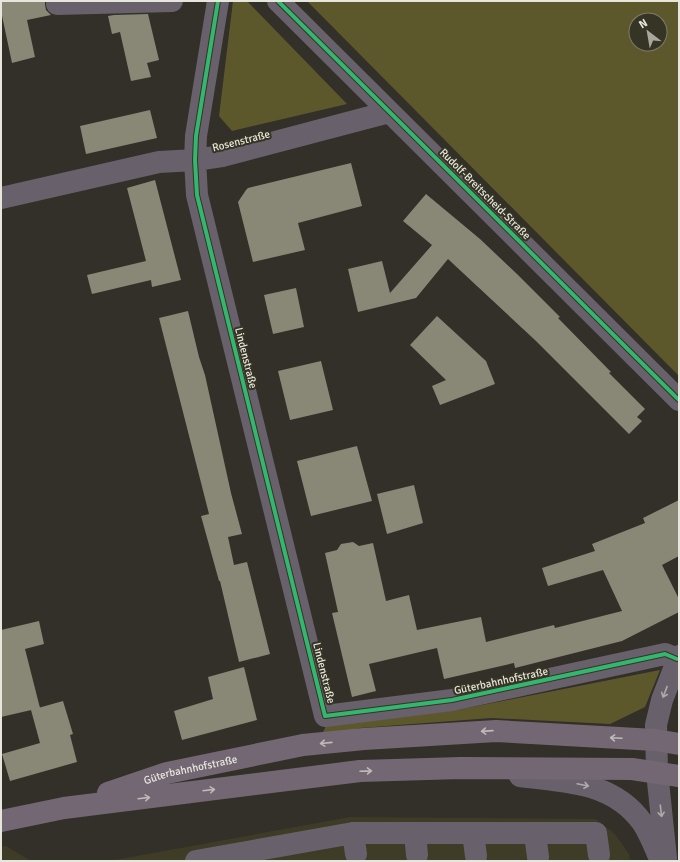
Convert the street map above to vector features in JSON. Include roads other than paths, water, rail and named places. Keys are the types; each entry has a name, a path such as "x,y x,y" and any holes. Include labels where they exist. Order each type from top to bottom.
{"main road":[{"name":"Güterbahnhofstraße","path":"64,808 166,774 303,745 364,739 496,731 655,740"},
{"path":"655,740 679,744"},
{"name":"Güterbahnhofstraße","path":"1,821 64,808 360,771 462,768 632,769 679,776"}],"street":[{"path":"57,4 172,1"},
{"name":"Lindenstraße","path":"218,1 196,136 195,160 197,195 325,716"},
{"name":"Rudolf-Breitscheid-Straße","path":"278,1 679,400"},
{"name":"Rosenstraße","path":"1,198 159,162 195,160 222,156 389,112"},
{"name":"Güterbahnhofstraße","path":"325,716 452,700 665,654 678,657 658,710 655,740 657,772"},
{"path":"462,768 586,784 614,795 634,812 643,824 661,861"},
{"path":"657,772 666,861"},
{"path":"354,833 356,854"},
{"path":"196,861 296,852 354,833 596,834 599,855"},
{"path":"415,833 417,855"},
{"path":"472,833 476,856"},
{"path":"535,834 538,857"}]}
